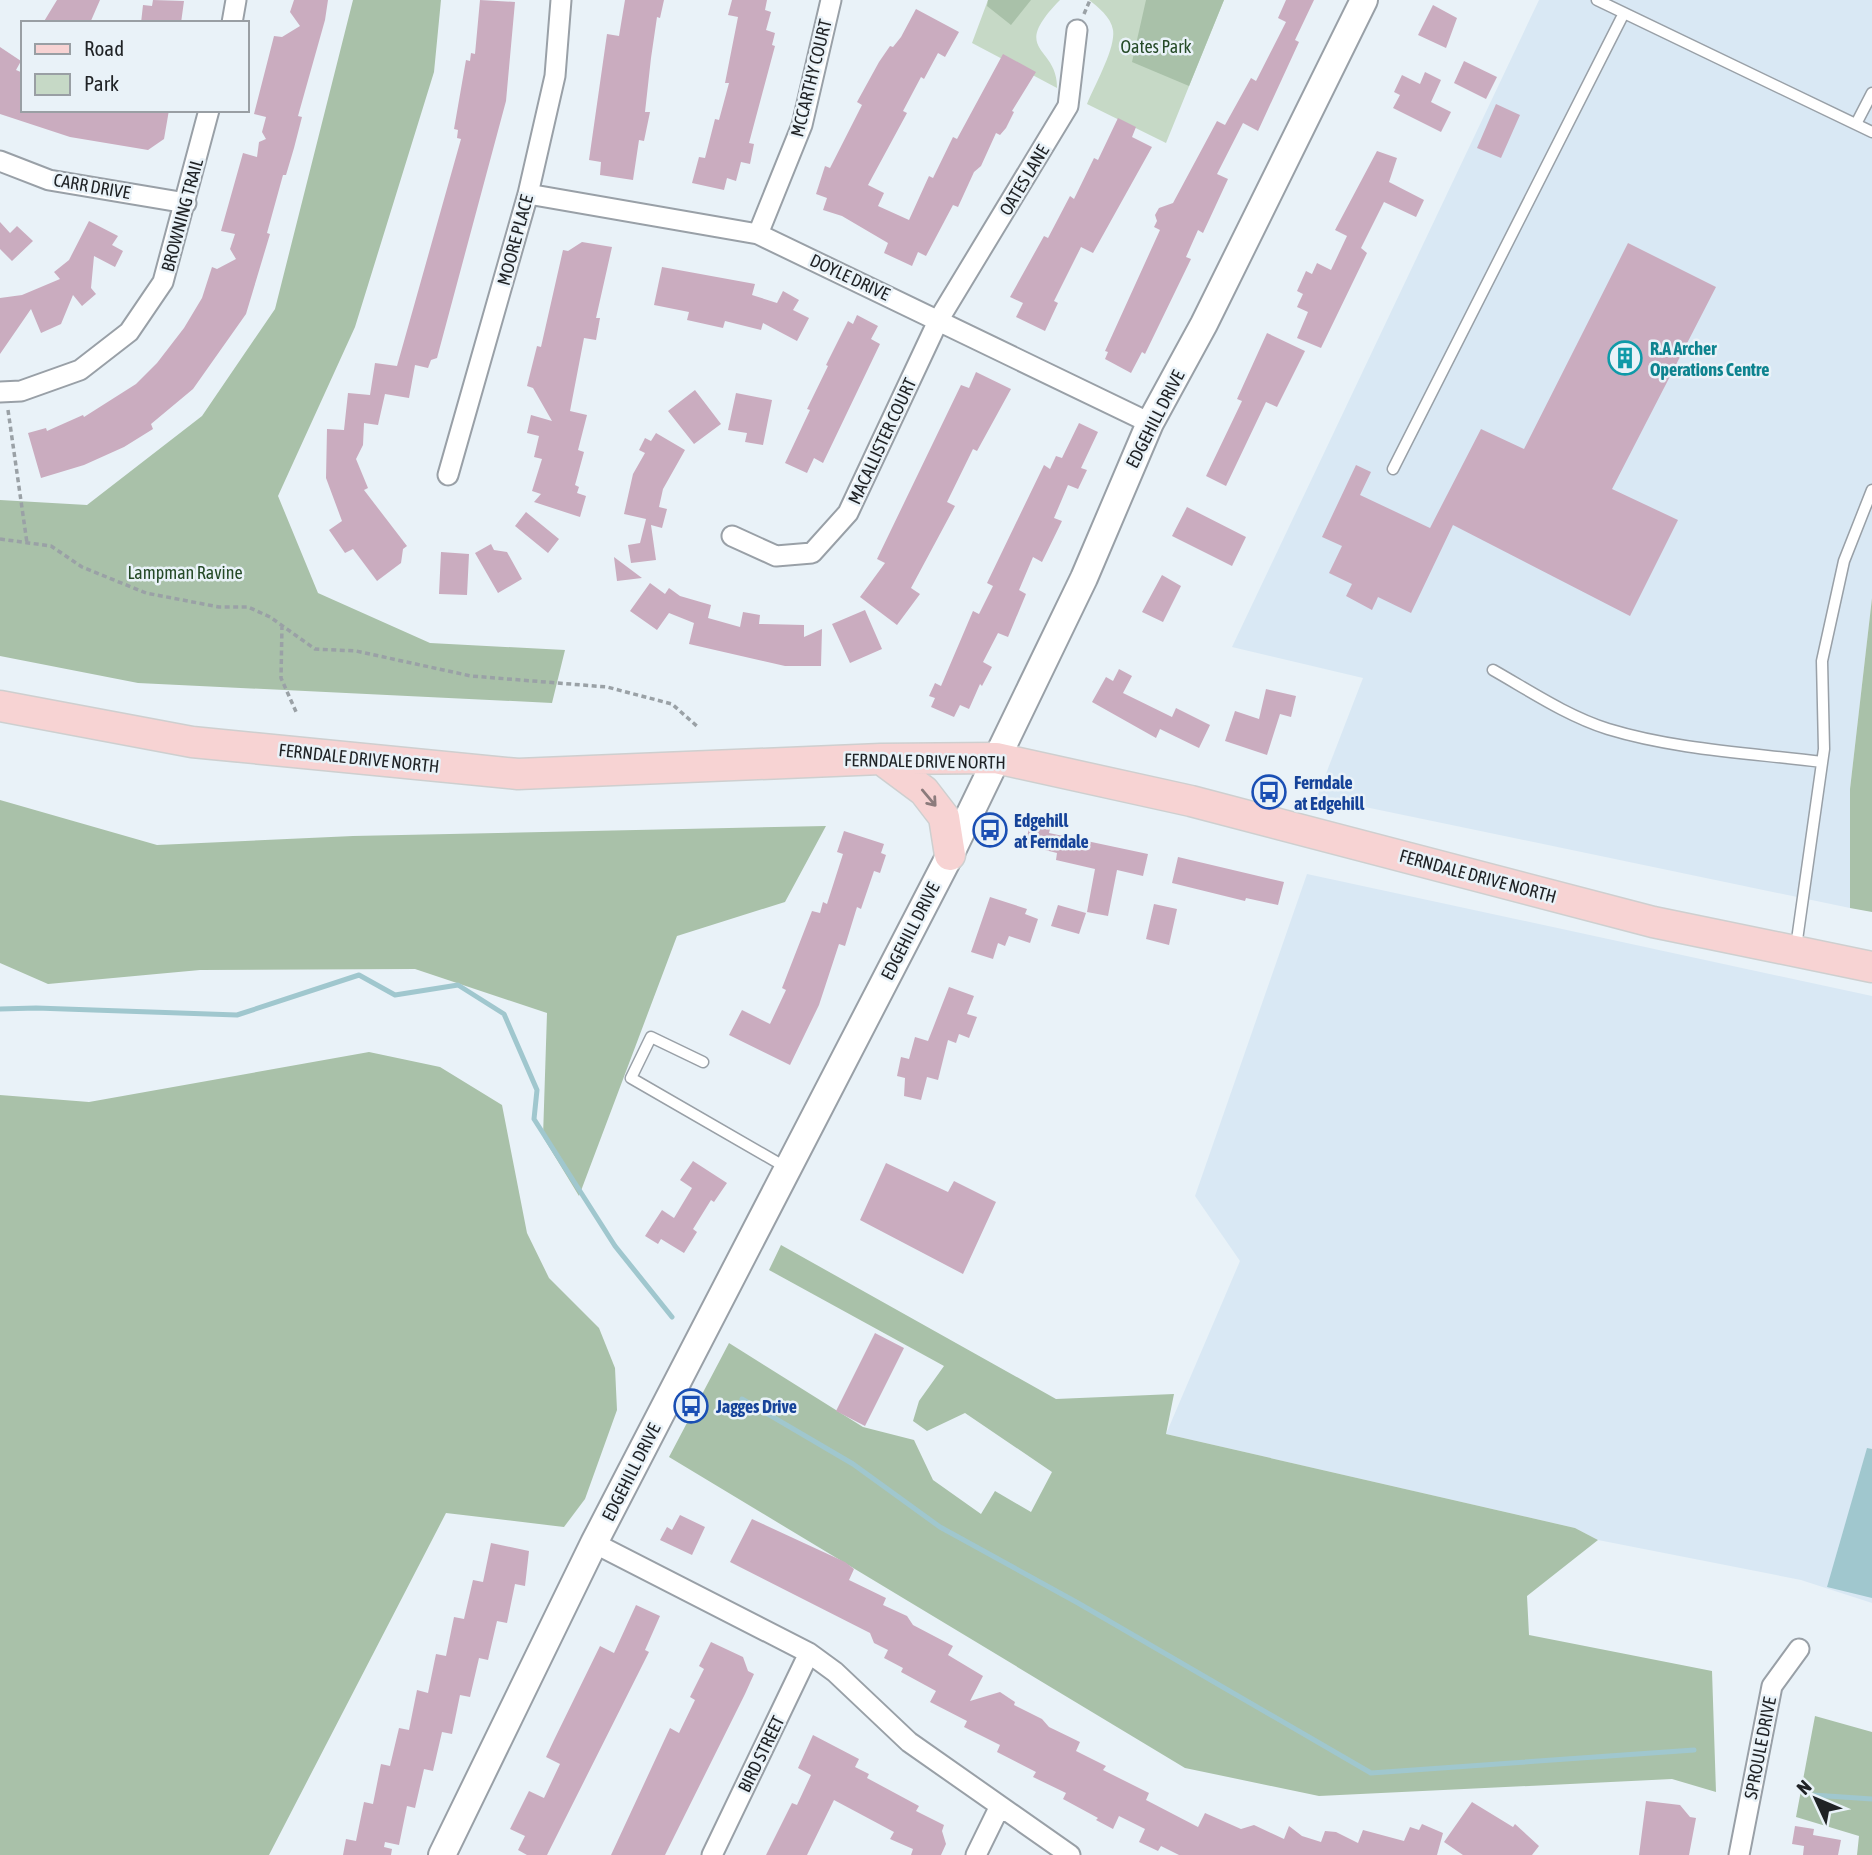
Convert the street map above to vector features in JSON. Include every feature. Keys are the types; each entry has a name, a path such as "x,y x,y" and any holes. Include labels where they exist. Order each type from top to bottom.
{"main road":[{"name":"FERNDALE DRIVE NORTH","path":"0,706 192,742 518,774 881,759 996,758 1191,801 1653,922 1872,967"},
{"path":"881,759 924,792 944,817 950,855"}],"street":[{"path":"232,21 236,0"},
{"name":"MOORE PLACE","path":"448,475 528,194 555,76 561,0"},
{"name":"MCCARTHY COURT","path":"758,234 802,125 831,0"},
{"name":"EDGEHILL DRIVE","path":"442,1855 594,1543 950,855 1084,578 1150,423 1205,324 1364,0"},
{"name":"OATES LANE","path":"939,319 1068,106 1077,30"},
{"name":"BROWNING TRAIL","path":"3,392 21,391 80,370 129,332 163,282 209,112"},
{"name":"CARR DRIVE","path":"0,161 49,180 186,203"},
{"name":"DOYLE DRIVE","path":"528,194 758,234 939,319 1074,389 1150,423"},
{"name":"MACALLISTER COURT","path":"732,536 776,556 812,553 848,513 939,319"},
{"path":"594,1543 809,1653 835,1672 909,1742 999,1808 1070,1855"},
{"name":"SPROULE DRIVE","path":"1739,1855 1772,1686 1799,1649"},
{"name":"BIRD STREET","path":"712,1855 809,1653"},
{"path":"976,1855 999,1808"}],"lane":[{"path":"1597,0 1872,132"},
{"path":"1393,469 1625,13"},
{"path":"1856,124 1872,93"},
{"path":"1796,951 1822,762 1822,661 1844,561 1872,490"},
{"path":"1493,670 1556,706 1606,729 1665,743 1822,762"},
{"path":"703,1062 651,1037 631,1079 788,1168"}],"path":[{"path":"3,392 27,543"},
{"path":"0,539 51,546 82,567 146,593 219,607 248,607 282,625 315,649 356,651 471,676 607,687 672,704 699,728"},
{"path":"282,625 281,678 297,714"}],"shaded area":[{"path":"1539,0 1872,0 1872,598 1850,789 1850,908 1317,797 1363,678 1232,647"},
{"path":"1307,874 1872,996 1872,1603 1801,1580 1598,1540 1575,1528 1166,1434 1240,1261 1195,1196"}],"green space":[{"name":"Lampman Ravine","path":"353,0 441,0 434,72 355,327 278,496 318,593 430,643 565,650 552,703 138,683 0,656 0,500 87,505 202,416 275,309"},
{"path":"988,0 1060,0 1045,17 1036,40 1051,64 1057,88 972,43"},
{"path":"988,0 1031,0 1011,25 987,6"},
{"name":"Oates Park","path":"1089,0 1224,0 1166,143 1087,104 1108,57 1113,38 1110,21"},
{"path":"1146,0 1224,0 1189,86 1132,62"},
{"path":"1872,598 1872,912 1850,908 1850,789"},
{"path":"0,800 157,845 353,836 826,826 785,902 677,936 579,1196 543,1137 547,1013 415,969 200,970 48,984 0,963"},
{"path":"369,1052 440,1067 502,1105 527,1233 549,1278 599,1328 615,1368 617,1410 585,1499 564,1527 446,1513 269,1855 0,1855 0,1095 89,1102"},
{"path":"781,1245 1056,1399 1174,1394 1166,1434 1575,1528 1598,1540 1527,1596 1529,1635 1712,1671 1716,1792 1672,1779 1319,1796 1185,1768 669,1457 729,1343 863,1427 914,1440 933,1480 981,1514 995,1491 1031,1512 1052,1472 965,1413 927,1431 913,1421 919,1401 944,1366 769,1270"},
{"path":"1815,1716 1872,1732 1872,1855 1857,1855 1859,1836 1796,1817"}],"water":[{"path":"1867,1448 1872,1449 1872,1598 1827,1587"}],"building":[{"path":"57,0 100,0 91,21 44,21"},
{"path":"153,0 184,1 181,21 141,21 143,5 152,6"},
{"path":"294,0 328,0 325,20 298,116 302,117 294,148 286,175 283,175 267,233 270,234 246,314 193,389 151,424 153,429 124,447 84,465 41,478 28,433 46,428 47,431 83,415 84,417 136,384 157,363 184,328 202,298 212,267 217,269 236,259 230,249 235,234 221,231 243,153 257,157 259,142 266,139 262,132 266,117 254,114 274,36 282,37 300,26 290,12"},
{"path":"480,0 515,2 506,101 437,358 431,360 428,368 415,365 409,398 385,394 378,425 364,423 363,445 356,459 368,488 364,490 407,546 403,549 401,563 377,581 353,549 345,553 329,530 342,521 326,478 327,429 344,430 348,393 370,395 375,363 397,366 461,139 457,138 458,130 454,129 466,60 470,61 471,53 475,54"},
{"path":"625,0 664,0 660,18 657,17 651,58 645,112 650,112 644,141 639,140 633,180 600,175 601,162 589,160 607,34 619,36"},
{"path":"732,0 767,0 765,10 771,12 766,30 775,33 772,45 775,46 749,143 754,144 750,164 741,162 736,181 727,178 724,190 692,183 699,157 705,158 715,119 719,120 729,83 725,83 738,17 728,15"},
{"path":"1286,0 1314,0 1295,40 1299,42 1258,131 1243,123 1217,174 1228,179 1203,233 1198,230 1186,257 1191,259 1145,354 1142,352 1131,373 1105,359 1108,352 1105,351 1160,230 1154,227 1157,221 1155,215 1159,208 1173,203 1217,121 1225,125 1251,78 1256,81 1286,22 1278,18"},
{"path":"1433,5 1457,18 1446,48 1418,35"},
{"path":"916,9 959,32 945,57 938,53 924,79 921,77 903,111 907,113 868,185 884,193 878,206 909,220 929,176 933,178 953,137 957,139 1003,54 1036,72 1012,111 1014,112 1006,128 1000,135 996,133 958,207 953,205 926,256 918,252 912,266 884,253 888,243 842,216 823,210 827,198 816,194 825,166 830,168 862,105 857,102 879,62 890,46 893,47 901,37"},
{"path":"0,47 21,61 16,70 21,72 21,112 169,112 164,139 148,150 70,137 0,114"},
{"path":"1464,61 1497,77 1486,99 1454,83"},
{"path":"1425,72 1441,80 1431,102 1451,112 1441,132 1393,108 1400,95 1394,92 1402,75 1420,84"},
{"path":"1496,104 1520,115 1501,158 1477,148"},
{"path":"1118,118 1136,127 1132,137 1152,147 1093,253 1081,247 1054,301 1058,303 1045,331 1016,317 1023,303 1010,297 1044,236 1048,238 1070,196 1074,199 1094,158 1098,160"},
{"path":"1377,151 1397,158 1389,182 1424,200 1416,217 1384,202 1361,248 1367,253 1321,348 1297,338 1308,312 1297,307 1303,294 1297,291 1306,271 1312,274 1317,263 1331,270 1347,236 1335,230"},
{"path":"89,221 118,236 112,245 123,251 115,267 94,256 91,288 96,294 82,306 73,295 61,324 41,333 31,309 0,354 0,298 22,295 60,279 54,272 69,260"},
{"path":"0,222 10,233 17,226 33,241 12,261 0,249"},
{"path":"582,242 612,247 596,318 600,318 596,340 584,338 570,411 587,415 578,450 584,452 575,485 579,487 577,493 586,496 580,517 534,502 541,494 532,491 542,459 534,457 539,436 527,433 531,415 552,421 533,388 527,386 537,346 541,347 563,250 568,251"},
{"name":"R.A Archer Operations Centre","path":"1628,243 1716,287 1612,489 1678,520 1630,616 1453,525 1411,613 1378,597 1372,610 1346,596 1352,584 1329,573 1342,546 1322,537 1356,465 1371,472 1360,495 1430,528 1481,429 1524,449"},
{"path":"662,267 755,284 752,295 777,303 783,291 799,300 793,310 809,318 797,341 763,323 761,330 725,321 723,328 687,320 689,312 654,305"},
{"path":"857,315 878,326 871,339 880,344 823,463 814,458 807,473 785,463 810,410 807,409 828,366 826,365 848,321 853,324"},
{"path":"1267,333 1305,351 1277,407 1266,402 1226,486 1206,476 1242,401 1237,399"},
{"path":"976,372 1011,389 977,451 973,449 947,502 955,506 911,588 920,594 897,625 860,597 885,563 877,559 961,385 969,388"},
{"path":"695,390 721,424 694,444 668,411"},
{"path":"736,393 772,400 763,445 745,442 747,433 728,430"},
{"path":"1079,423 1098,432 1081,468 1087,470 1078,489 1068,485 1054,518 1062,521 1042,562 1033,557 1019,590 1026,594 1008,637 998,633 983,662 992,667 982,686 980,684 969,709 960,705 954,717 931,707 935,698 929,696 935,683 941,686 973,611 979,614 993,586 987,583 1044,465 1050,469 1056,456 1062,458"},
{"path":"656,433 685,450 663,489 659,507 667,509 662,528 651,525 656,560 631,563 628,545 640,543 646,519 624,514 633,474 645,453 639,450 645,438 651,441"},
{"path":"1187,507 1246,537 1232,566 1172,536"},
{"path":"526,512 559,539 548,553 515,526"},
{"path":"491,544 494,550 507,552 522,579 498,593 475,553"},
{"path":"441,552 469,554 467,595 439,594"},
{"path":"614,557 642,578 617,581"},
{"path":"1162,575 1181,586 1163,622 1142,612"},
{"path":"650,583 665,594 669,588 680,596 711,605 708,618 740,627 743,612 760,615 759,624 804,625 804,637 822,629 821,666 785,666 689,644 694,623 669,613 657,630 630,611"},
{"path":"865,610 882,649 850,663 832,624"},
{"path":"1119,669 1132,676 1123,693 1172,717 1176,708 1210,725 1199,748 1160,729 1156,738 1092,702 1106,677 1113,681"},
{"path":"1266,689 1296,696 1291,717 1280,714 1267,755 1225,741 1235,711 1259,719"},
{"path":"1030,824 1050,829 1049,833 1148,854 1143,876 1117,870 1108,916 1087,912 1095,869 1056,860 1057,853 1025,845"},
{"path":"844,831 884,844 881,853 886,855 880,873 874,871 861,909 857,907 845,946 839,944 819,1005 790,1065 729,1035 742,1010 770,1024 786,990 782,988 812,911 820,913 823,902 827,904 843,854 837,852"},
{"path":"1178,857 1284,882 1278,905 1246,898 1245,901 1172,883"},
{"path":"990,897 1027,909 1025,914 1038,919 1030,943 1009,936 1005,946 998,943 993,959 971,952"},
{"path":"1154,904 1177,909 1169,945 1146,939"},
{"path":"1058,905 1086,913 1079,934 1051,926"},
{"path":"949,987 974,996 967,1014 977,1017 969,1038 959,1034 956,1043 948,1040 938,1080 927,1077 921,1100 904,1096 905,1078 897,1076 901,1057 909,1059 915,1037 928,1041"},
{"path":"693,1161 727,1183 714,1202 711,1200 693,1229 697,1232 684,1253 661,1239 658,1244 645,1236 662,1210 674,1218 692,1188 680,1180"},
{"path":"886,1163 948,1192 954,1181 996,1202 963,1274 860,1220"},
{"path":"875,1333 904,1348 865,1426 836,1411"},
{"path":"680,1515 705,1527 692,1555 660,1540 667,1527 672,1530"},
{"path":"752,1519 845,1562 854,1569 849,1580 886,1598 883,1605 907,1616 913,1625 953,1646 948,1655 983,1676 970,1701 1000,1692 1015,1702 1014,1705 1042,1719 1049,1727 1080,1742 1076,1751 1106,1766 1103,1770 1149,1793 1146,1800 1198,1827 1205,1813 1241,1829 1254,1825 1284,1839 1289,1826 1302,1836 1321,1842 1325,1831 1336,1832 1358,1843 1363,1830 1404,1841 1410,1827 1419,1830 1422,1824 1443,1833 1437,1855 1179,1855 1161,1846 1158,1851 1139,1842 1145,1829 1119,1816 1113,1829 1096,1820 1098,1818 1063,1799 1066,1793 1033,1777 1036,1772 997,1752 1000,1745 964,1727 967,1721 930,1702 936,1691 901,1672 903,1668 884,1658 888,1650 874,1643 870,1633 730,1562"},
{"path":"491,1543 529,1551 525,1586 515,1584 507,1623 497,1621 488,1660 479,1658 470,1697 460,1695 452,1734 442,1732 433,1771 424,1769 415,1808 407,1806 399,1845 385,1842 384,1847 392,1849 391,1855 343,1855 346,1839 356,1841 364,1802 373,1804 381,1764 390,1766 399,1728 409,1730 417,1690 428,1693 436,1654 446,1656 454,1617 464,1619 473,1580 483,1582"},
{"path":"636,1605 660,1616 645,1650 649,1652 547,1855 527,1855 518,1850 525,1836 510,1829 529,1791 544,1798 560,1764 546,1757 554,1740 600,1646 614,1653"},
{"path":"711,1642 743,1657 748,1671 754,1674 745,1694 665,1855 611,1855 670,1728 679,1733 695,1700 690,1697 704,1669 699,1666"},
{"path":"813,1735 859,1759 855,1767 869,1774 867,1778 919,1806 916,1811 944,1825 942,1831 946,1844 941,1855 911,1855 913,1849 890,1839 894,1832 834,1800 807,1855 766,1855 792,1803 797,1805 811,1775 798,1768"},
{"path":"1646,1801 1680,1805 1690,1817 1696,1818 1689,1855 1639,1855"},
{"path":"1472,1802 1513,1827 1515,1824 1539,1846 1532,1855 1463,1855 1444,1842"},
{"path":"1795,1826 1814,1829 1813,1835 1841,1840 1838,1855 1803,1855 1804,1846 1792,1844"}],"waterway":[{"path":"0,1009 237,1015 359,975 395,995 458,985 504,1014 537,1090 534,1119 615,1246 672,1317"},
{"path":"742,1399 853,1464 940,1527 1078,1603 1371,1773 1694,1750"},
{"path":"1813,1795 1872,1799"}],"place":[{"name":"R.A Archer Operations Centre","path":"1625,358"},
{"name":"Ferndale at Edgehill","path":"1269,792"},
{"name":"Edgehill at Ferndale","path":"990,830"},
{"name":"Jagges Drive","path":"691,1406"}]}
